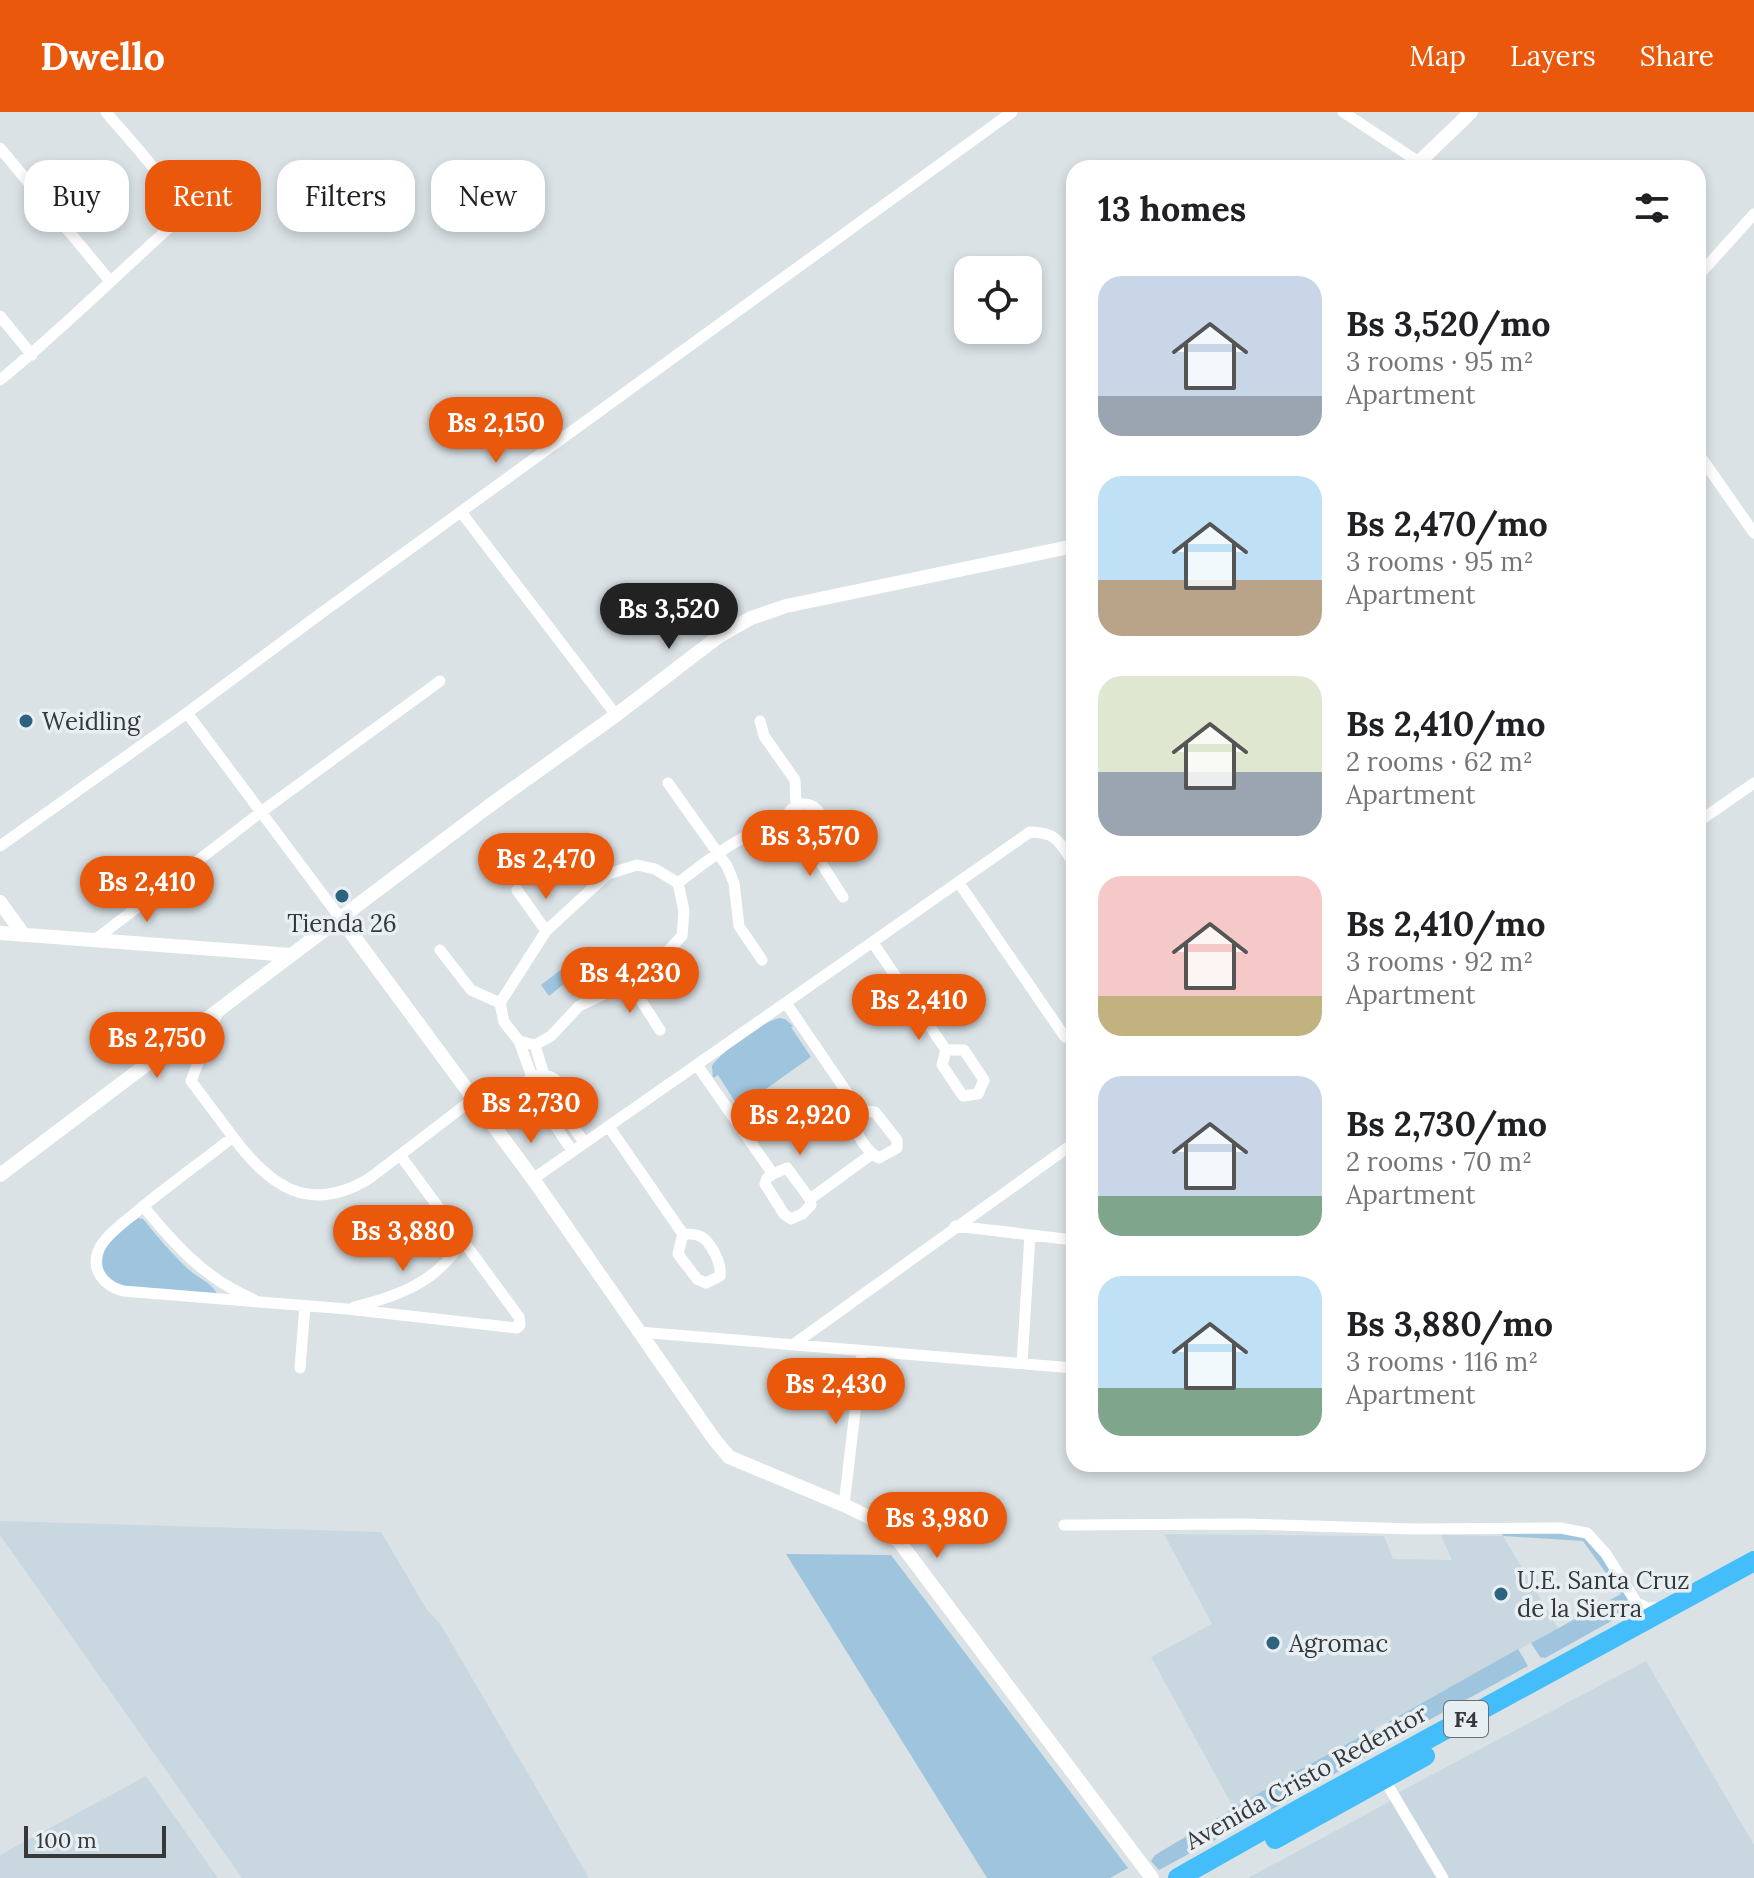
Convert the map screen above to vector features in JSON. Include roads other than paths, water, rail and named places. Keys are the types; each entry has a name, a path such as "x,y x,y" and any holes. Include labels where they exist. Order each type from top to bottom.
{"highway":[{"name":"Avenida Cristo Redentor","path":"1178,1878 1754,1561"},
{"name":"Avenida Cristo Redentor","path":"1205,1878 1754,1576"}],"street":[{"path":"0,380 93,300 176,218 177,209 171,191 106,112"},
{"path":"0,846 1012,112"},
{"path":"1343,112 1411,160"},
{"path":"1426,160 1471,112"},
{"path":"0,148 110,281"},
{"path":"1706,267 1754,214"},
{"path":"0,316 32,355"},
{"path":"1706,464 1754,533"},
{"path":"461,512 616,715"},
{"path":"0,1175 718,637 751,618 786,606 1066,548"},
{"path":"96,939 261,812 440,681"},
{"path":"187,713 533,1179 729,1457 844,1505 881,1523 895,1536 1152,1878"},
{"path":"760,721 764,736 795,780 796,806"},
{"path":"668,783 718,853 734,883 739,926 762,960"},
{"path":"1706,816 1754,783"},
{"path":"806,840 817,835 821,817 808,805 796,806 788,814 786,825 791,835 806,840 843,897"},
{"path":"678,883 718,853 747,837 786,825"},
{"path":"533,1179 1030,832 1047,832 1056,838 1066,852"},
{"path":"591,838 608,874"},
{"path":"519,1041 535,1045 551,1036 579,1006 629,982 661,958 682,936 684,911 678,883 655,869 637,865 608,874 546,931 500,1003 504,1022 519,1041 538,1076"},
{"path":"959,883 1065,1037"},
{"path":"517,890 546,931"},
{"path":"0,902 23,934"},
{"path":"0,933 291,955"},
{"path":"873,943 946,1050"},
{"path":"440,950 471,990 500,1003"},
{"path":"629,982 660,1030"},
{"path":"786,1003 859,1110 875,1112 897,1140 897,1148 879,1158 872,1154 854,1129 853,1119 859,1110"},
{"path":"219,1009 191,1081 259,1170 272,1180 302,1193 317,1195 346,1190 370,1178 473,1099"},
{"path":"535,1045 538,1076"},
{"path":"697,1065 773,1174"},
{"path":"538,1076 557,1081 561,1087 559,1107 549,1116 535,1116 524,1107 521,1094 527,1081 538,1076"},
{"path":"559,1107 584,1142"},
{"path":"549,1116 572,1151"},
{"path":"609,1127 683,1234 678,1254 697,1279 706,1283 720,1276 719,1262 704,1239 700,1235 683,1234"},
{"path":"233,1137 143,1206 100,1246 96,1259 98,1274 108,1285 123,1291 347,1309 517,1328 520,1325 519,1317 400,1155"},
{"path":"794,1344 1066,1149"},
{"path":"810,1199 872,1154"},
{"path":"787,1168 810,1199 811,1205 802,1214 791,1219 784,1214 765,1184 773,1174 787,1168"},
{"path":"143,1206 171,1241 198,1267 228,1287 265,1303"},
{"path":"955,1226 1066,1239"},
{"path":"1022,1363 1030,1235"},
{"path":"347,1309 391,1297 416,1286 442,1267 462,1241"},
{"path":"300,1368 305,1306"},
{"path":"639,1332 1066,1367"},
{"path":"844,1505 862,1352"},
{"path":"1064,1525 1560,1528 1587,1533 1597,1542 1636,1602 1636,1611 1615,1638"},
{"path":"1636,1602 1654,1609 1672,1607"},
{"path":"1384,1779 1443,1878"}],"place":[{"name":"Weidling","path":"26,721"},
{"name":"Tienda 26","path":"342,896"},
{"name":"U.E. Santa Cruz de la Sierra","path":"1501,1594"},
{"name":"Agromac","path":"1273,1643"}]}
